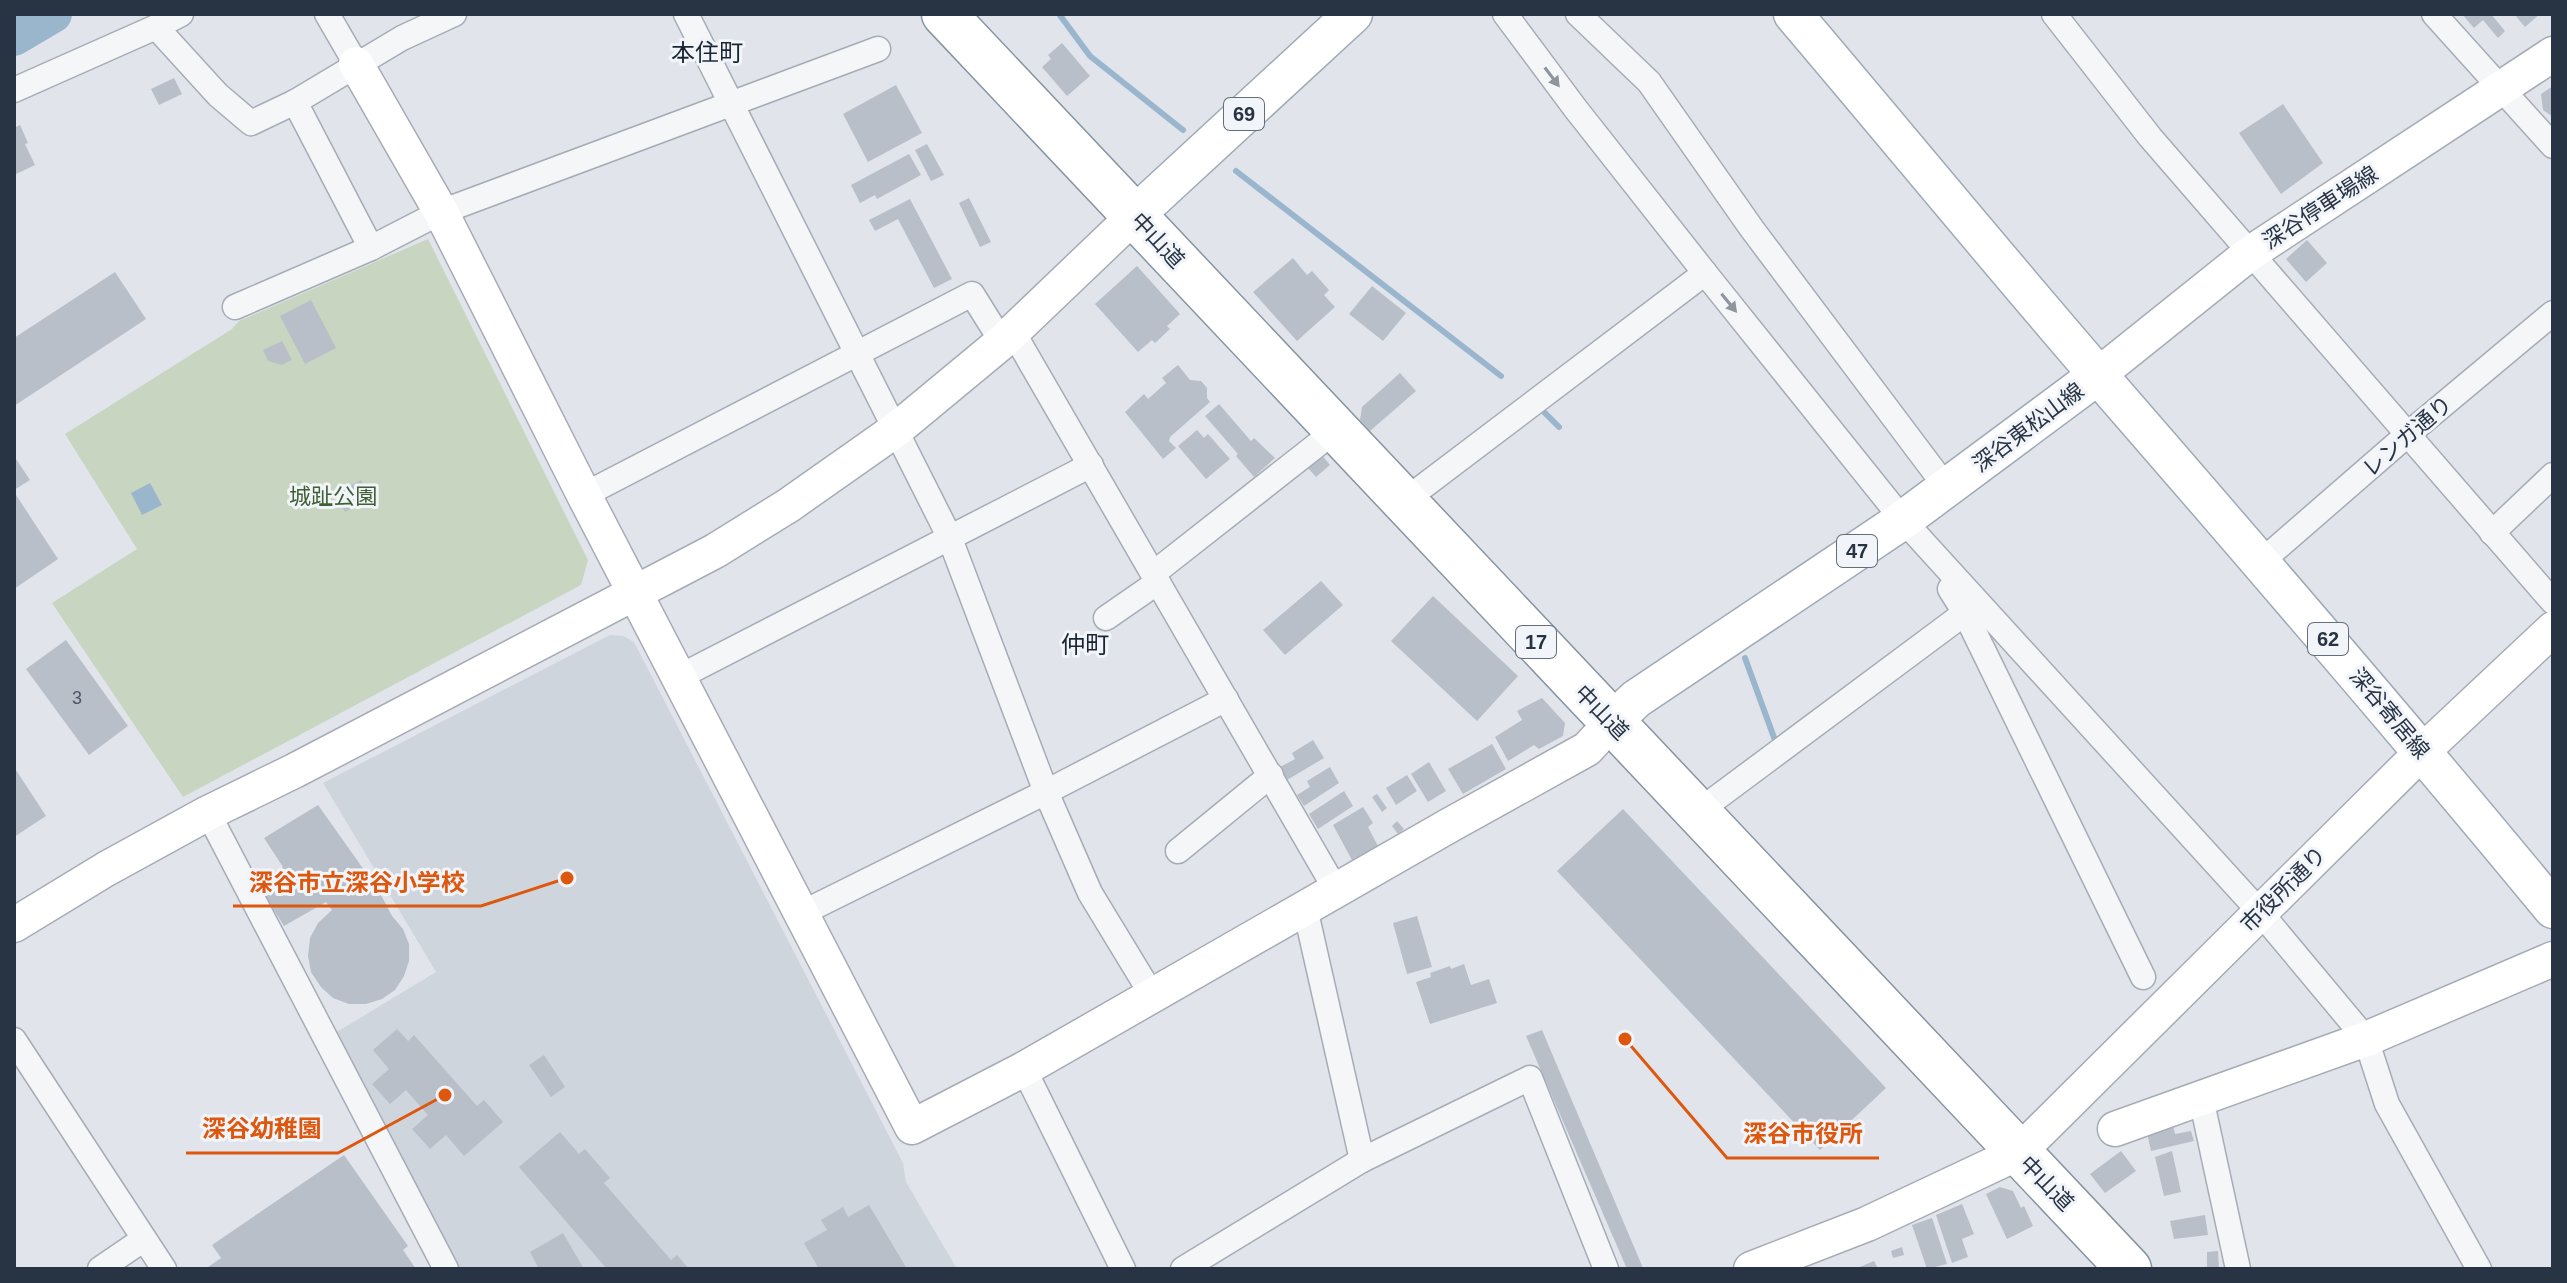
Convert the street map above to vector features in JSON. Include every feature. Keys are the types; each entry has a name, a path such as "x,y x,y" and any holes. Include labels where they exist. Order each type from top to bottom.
{"highway":[{"name":"中山道","path":"944,14 2129,1269"}],"main road":[{"name":"69","path":"1135,215 1353,14"},
{"name":"深谷東松山線","path":"1612,722 1636,699 1903,520 2098,375 1793,14"},
{"name":"深谷寄居線","path":"2098,375 2262,561 2553,909"}],"street":[{"path":"14,90 181,14"},
{"path":"327,14 441,212 912,1127 1024,1069 1587,749 1612,722"},
{"path":"156,27 218,95 251,123 295,102 402,38 454,14"},
{"path":"686,14 949,536 1046,792 1090,893 1152,995"},
{"path":"1505,14 1705,273 1903,520 2260,912 2366,1039 2387,1104 2479,1269"},
{"path":"1578,14 1649,82 1752,229 1946,487"},
{"path":"2054,14 2150,137 2249,254 2553,602"},
{"path":"2434,14 2553,146"},
{"path":"235,307 371,248 441,212 878,49"},
{"name":"深谷停車場線","path":"2098,375 2249,254 2553,54"},
{"path":"295,102 371,248"},
{"path":"14,925 106,869 208,813 715,551 777,513 897,429 1008,337 1135,215"},
{"path":"1404,501 1705,273"},
{"path":"584,495 972,294 1008,337 1091,465 1336,890"},
{"name":"レンガ通り","path":"2262,561 2553,313"},
{"path":"1106,618 1336,430"},
{"path":"679,677 1091,465"},
{"path":"2492,533 2553,475"},
{"path":"1903,520 1965,613 2143,977"},
{"path":"1699,811 1965,613"},
{"name":"市役所通り","path":"1751,1269 1867,1224 2018,1153 2423,751 2553,629"},
{"path":"800,914 1226,699"},
{"path":"1178,851 1271,775"},
{"path":"208,813 446,1269"},
{"path":"1305,908 1362,1160"},
{"path":"2115,1129 2366,1039 2553,959"},
{"path":"14,1040 164,1269"},
{"path":"1024,1069 1123,1269"},
{"path":"1183,1269 1362,1160 1530,1078 1606,1269"},
{"path":"2201,1098 2238,1269"},
{"path":"100,1269 144,1239"}],"shaded area":[{"path":"610,635 623,636 634,642 903,1163 906,1182 957,1269 460,1269 335,1033 436,972 323,783"}],"green space":[{"name":"城趾公園","path":"428,239 588,560 581,585 183,797 52,603 137,549 65,434 232,329 239,321"}],"water":[{"path":"150,483 162,505 142,515 131,493"}],"building":[{"path":"2462,14 2491,14 2505,31 2498,38 2483,20 2474,28"},
{"path":"2514,14 2540,14 2525,27"},
{"path":"1062,43 1090,76 1067,96 1042,67 1051,59 1048,55"},
{"path":"174,78 182,94 159,105 151,89"},
{"path":"896,85 922,133 868,162 843,114"},
{"path":"2553,86 2553,117 2543,110 2541,94"},
{"path":"2283,104 2323,163 2281,194 2239,133"},
{"path":"20,125 35,165 14,175 14,128"},
{"path":"927,144 944,175 931,181 915,150"},
{"path":"909,154 921,175 877,199 875,195 860,203 851,185"},
{"path":"969,198 991,242 980,247 959,203"},
{"path":"910,199 952,279 934,288 898,219 875,231 869,220"},
{"path":"2307,240 2327,263 2306,282 2286,259"},
{"path":"1293,258 1307,275 1312,271 1329,290 1324,295 1335,307 1297,341 1253,292"},
{"path":"1137,266 1180,314 1155,343 1152,340 1138,352 1095,304"},
{"path":"115,272 146,319 14,406 14,338"},
{"path":"1372,286 1406,313 1383,341 1349,314"},
{"path":"311,300 336,348 305,364 280,316"},
{"path":"282,341 292,360 282,365 268,361 263,350"},
{"path":"1178,365 1190,380 1201,381 1207,388 1210,402 1170,437 1169,441 1176,448 1163,459 1125,412 1144,394 1148,399 1166,383 1162,378"},
{"path":"1400,373 1416,391 1370,431 1360,420 1362,407"},
{"path":"1219,404 1251,441 1254,438 1275,458 1254,477 1205,416"},
{"path":"1197,430 1204,438 1208,434 1230,459 1206,479 1178,446"},
{"path":"1321,454 1330,465 1316,477 1306,466"},
{"path":"14,456 30,480 14,490"},
{"path":"361,480 371,499 345,512 336,493"},
{"path":"14,492 58,559 14,589"},
{"path":"1321,581 1343,605 1285,655 1263,630"},
{"path":"1433,596 1518,676 1477,721 1391,641"},
{"path":"66,640 128,726 89,755 26,669"},
{"path":"1542,698 1565,723 1563,736 1539,749 1534,745 1508,761 1495,737 1522,720 1517,711"},
{"path":"1313,740 1324,758 1287,780 1280,767 1295,759 1292,753"},
{"path":"1492,744 1506,769 1463,794 1448,769"},
{"path":"1429,762 1446,791 1428,802 1411,774"},
{"path":"14,767 46,816 14,837"},
{"path":"1330,767 1339,783 1304,806 1297,795 1310,787 1307,781"},
{"path":"1407,775 1417,791 1396,805 1386,788"},
{"path":"1344,791 1353,806 1318,829 1309,814"},
{"path":"1377,794 1387,808 1382,812 1372,797"},
{"path":"318,805 379,891 409,944 409,961 395,990 382,999 366,1004 349,1004 333,998 311,972 308,956 310,938 318,923 332,910 326,902 284,926 259,886 283,867 264,838"},
{"path":"1363,807 1373,823 1368,827 1379,848 1353,862 1333,825"},
{"path":"1623,809 1886,1088 1820,1150 1557,871"},
{"path":"1397,821 1404,829 1398,834 1392,826"},
{"path":"1417,916 1432,967 1407,974 1393,923"},
{"path":"1464,964 1471,985 1489,979 1497,1003 1430,1024 1416,982 1431,977 1430,973"},
{"path":"397,1029 408,1041 414,1035 477,1106 484,1100 503,1122 464,1156 446,1135 430,1149 412,1129 428,1115 406,1090 390,1104 372,1084 389,1069 373,1050"},
{"path":"1542,1030 1643,1268 1627,1269 1526,1036"},
{"path":"544,1055 565,1087 551,1097 529,1065"},
{"path":"2173,1126 2175,1134 2191,1131 2194,1141 2151,1151 2147,1133"},
{"path":"560,1132 579,1154 585,1149 610,1178 604,1183 671,1260 677,1255 689,1269 607,1269 519,1167"},
{"path":"2121,1151 2136,1171 2105,1193 2090,1174"},
{"path":"2172,1151 2181,1192 2164,1196 2155,1157"},
{"path":"344,1155 408,1246 403,1250 416,1269 205,1269 221,1258 212,1245"},
{"path":"2000,1187 2013,1191 2033,1226 2007,1239 1986,1194"},
{"path":"1962,1204 1974,1234 1962,1239 1968,1257 1952,1263 1936,1215"},
{"path":"869,1205 907,1269 819,1269 804,1243 827,1230 821,1220 843,1207 848,1217"},
{"path":"2205,1215 2208,1235 2174,1239 2170,1221"},
{"path":"1932,1218 1947,1264 1927,1269 1912,1225"},
{"path":"563,1233 584,1269 539,1269 530,1252"},
{"path":"1902,1247 1904,1255 1893,1258 1891,1251"},
{"path":"2218,1251 2219,1269 2207,1269 2207,1252"},
{"path":"1874,1261 1878,1269 1855,1269"}],"waterway":[{"path":"14,37 53,14"},
{"path":"1059,14 1090,56 1183,130"},
{"path":"1236,171 1501,376"},
{"path":"1540,408 1559,427"},
{"path":"1745,658 1776,743"}],"place":[{"name":"深谷市立深谷小学校","path":"567,878"},
{"name":"深谷市役所","path":"1625,1039"},
{"name":"深谷幼稚園","path":"445,1095"}],"district":[{"name":"本住町","path":"707,53"},
{"name":"仲町","path":"1085,645"}]}
